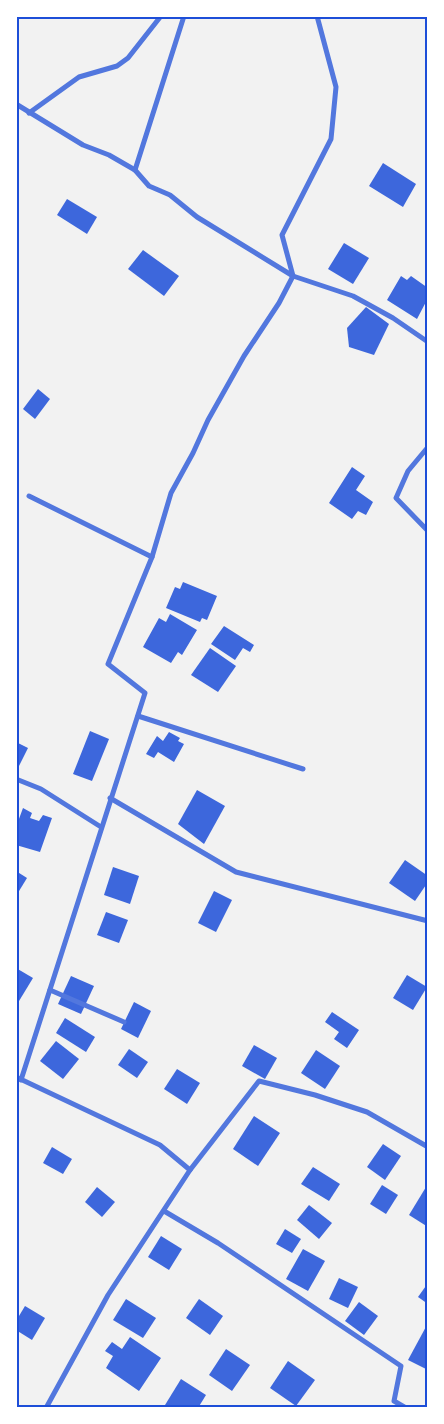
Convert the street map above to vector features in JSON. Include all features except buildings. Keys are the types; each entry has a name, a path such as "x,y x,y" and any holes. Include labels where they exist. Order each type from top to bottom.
{"street":[{"path":"29,113 46,103 79,76 117,66 128,58 161,16"},
{"path":"135,170 184,16"},
{"path":"190,1170 160,1145 19,1079 50,990 145,693 108,664 152,557 171,493 193,453 208,420 244,356 279,303 293,276 282,235 331,139 333,122 336,87 317,16"},
{"path":"16,104 60,129 83,145 109,155 135,170 149,186 170,195 197,217 293,276 353,296 393,318 428,342"},
{"path":"428,447 408,471 396,498 428,531"},
{"path":"29,496 152,557"},
{"path":"138,716 303,769"},
{"path":"16,779 41,789 101,827"},
{"path":"110,798 236,872 428,921"},
{"path":"50,990 124,1022"},
{"path":"46,1408 108,1295 190,1170 259,1081 315,1095 368,1112 428,1147"},
{"path":"164,1210 218,1243 400,1366 394,1401 406,1408"}]}
